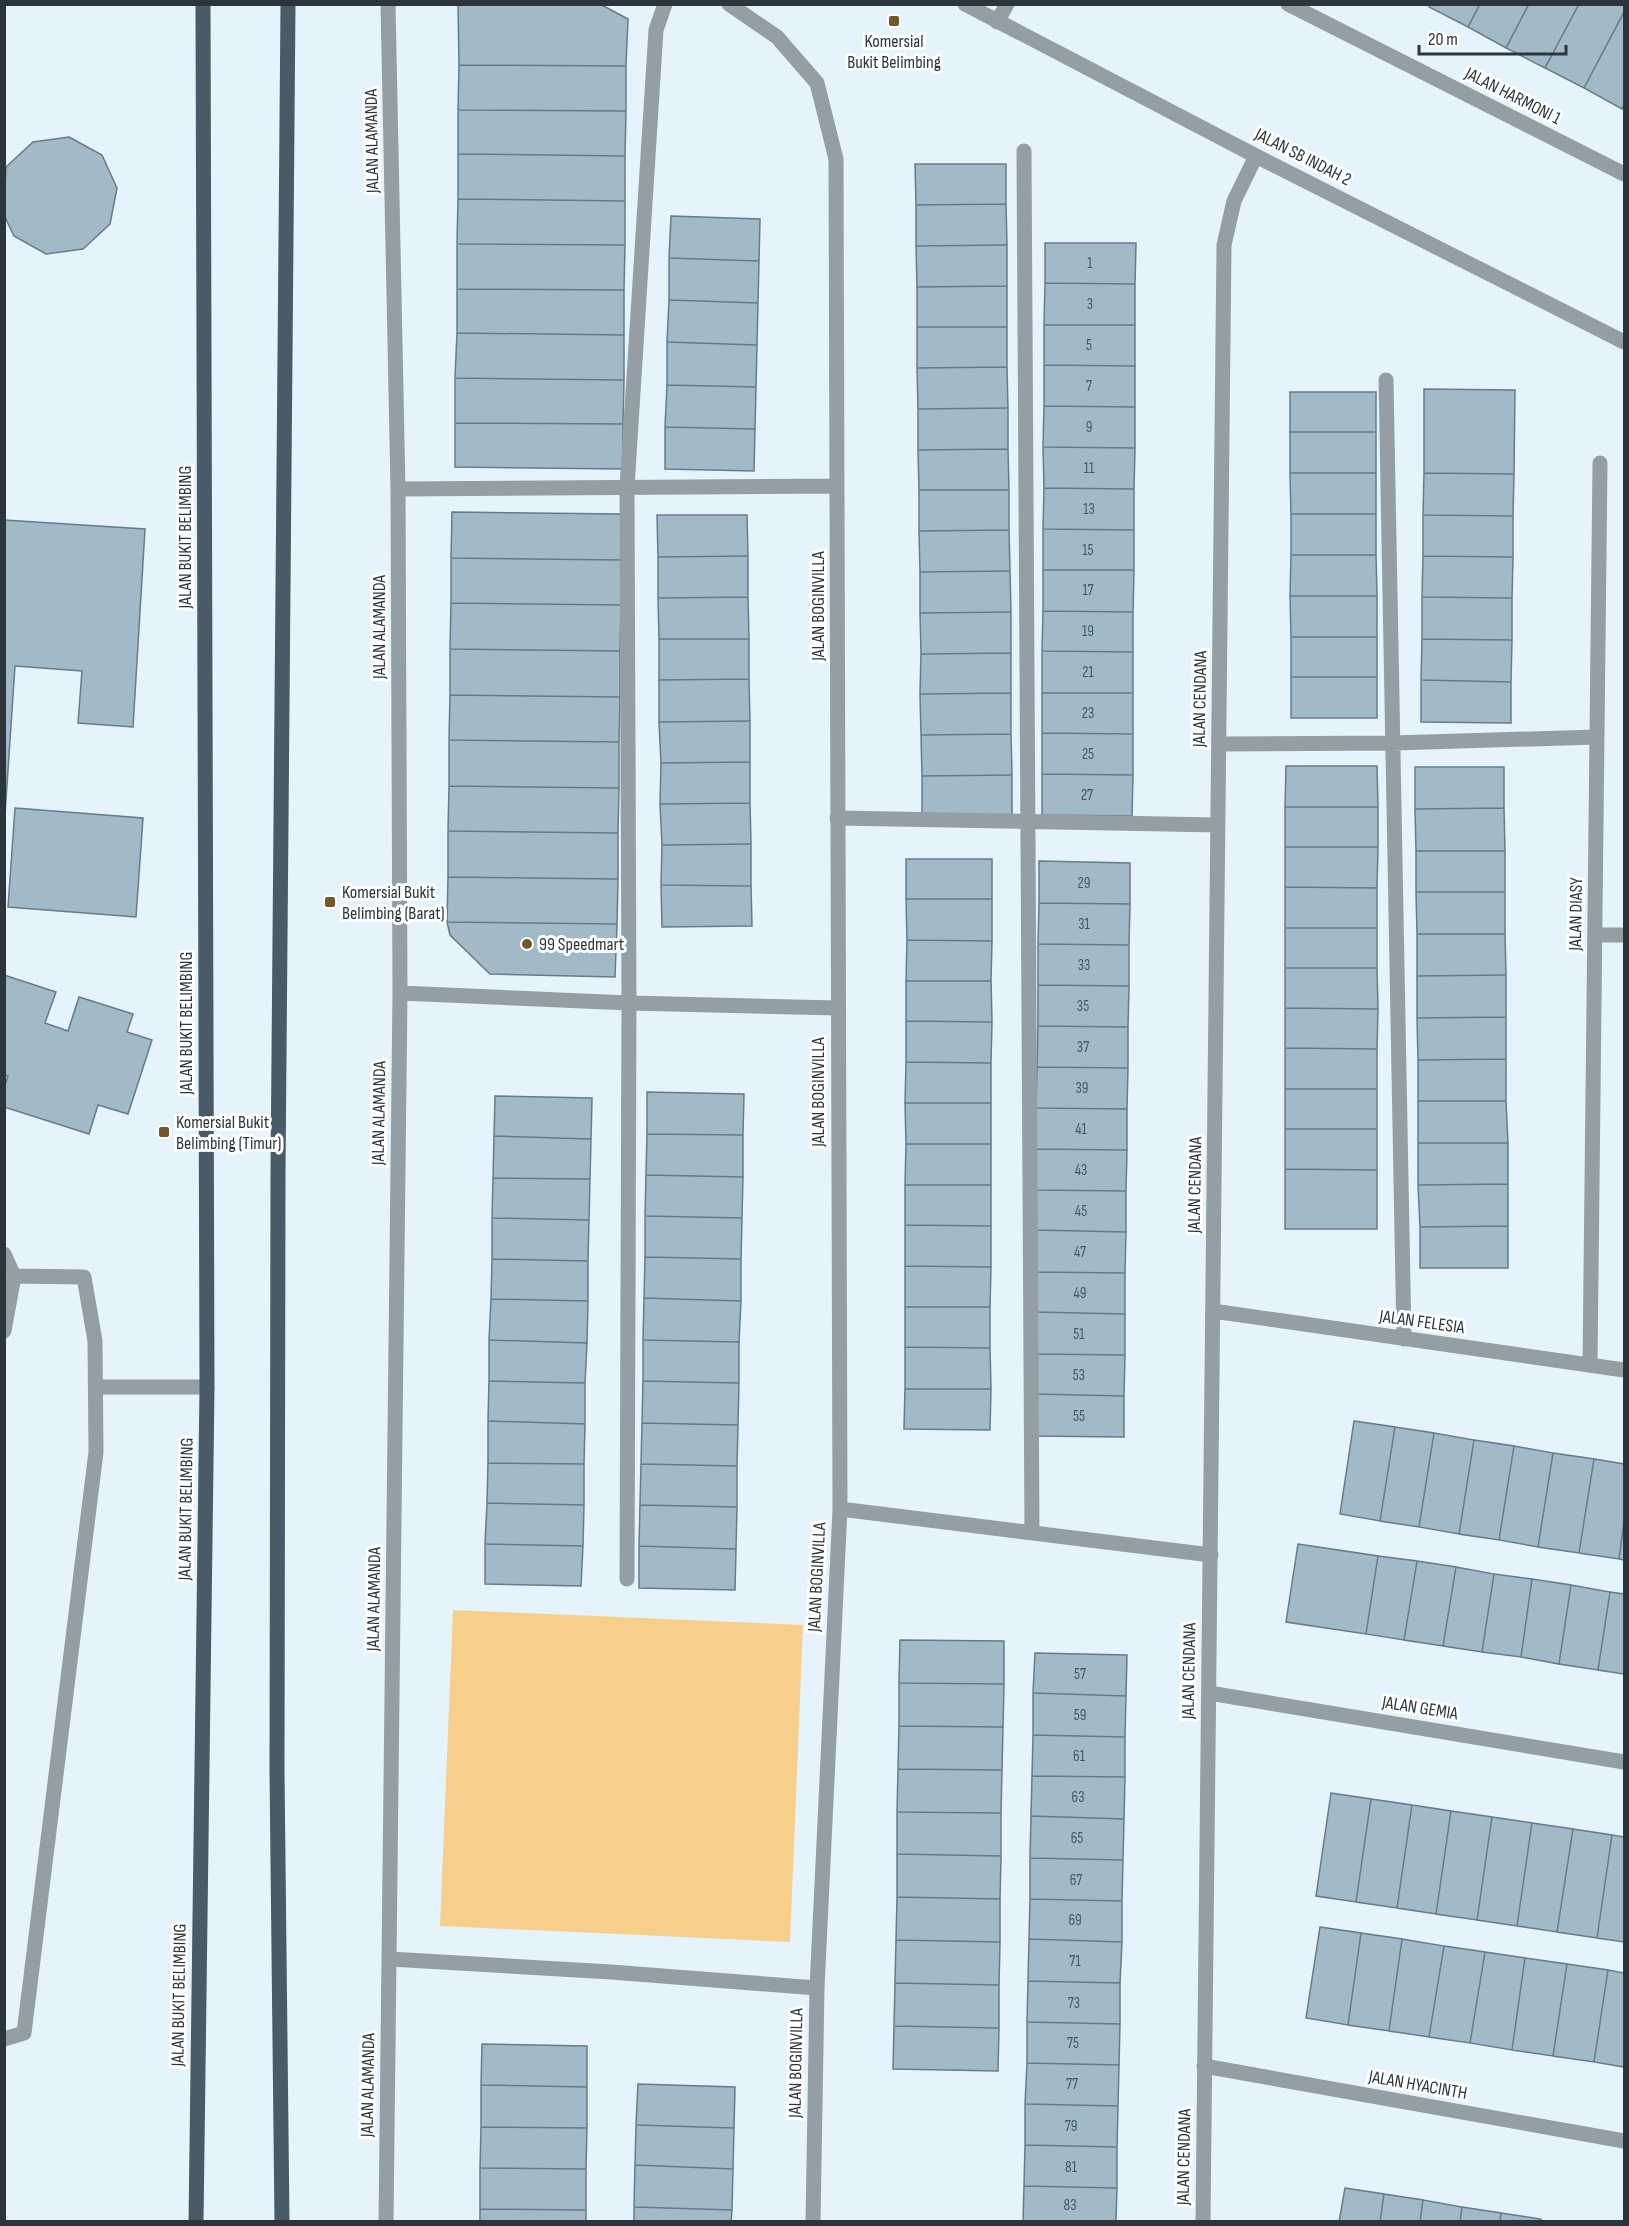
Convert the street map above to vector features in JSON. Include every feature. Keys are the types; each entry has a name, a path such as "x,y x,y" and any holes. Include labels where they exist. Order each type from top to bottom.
{"main road":[{"name":"JALAN BUKIT BELIMBING","path":"196,2222 207,1387 203,4"},
{"path":"282,2222 277,1724 278,1161 288,4"}],"street":[{"name":"JALAN ALAMANDA","path":"386,2222 400,993 398,489 388,4"},
{"path":"627,1578 629,1003 627,487 656,30 665,4"},
{"name":"JALAN BOGINVILLA","path":"729,4 777,37 817,83 836,159 840,1509 817,1988 813,2222"},
{"name":"JALAN SB INDAH 2","path":"965,4 1256,156 1624,342"},
{"path":"998,22 1007,4"},
{"name":"JALAN HARMONI 1","path":"1288,4 1624,174"},
{"path":"1024,151 1032,1533"},
{"name":"JALAN CENDANA","path":"1203,2222 1224,245 1234,201 1256,156"},
{"path":"1386,380 1404,1339"},
{"name":"JALAN DIASY","path":"1590,1365 1600,463"},
{"path":"398,489 837,486"},
{"path":"1220,744 1392,743 1597,737"},
{"path":"837,818 1218,825"},
{"path":"1595,935 1624,935"},
{"path":"400,993 629,1003 837,1008"},
{"path":"4,1254 14,1276 4,1331"},
{"path":"4,2039 24,2033 96,1452 95,1341 84,1276 14,1276"},
{"name":"JALAN FELESIA","path":"1213,1311 1624,1370"},
{"path":"96,1387 207,1387"},
{"path":"840,1509 1210,1555"},
{"name":"JALAN GEMIA","path":"1209,1693 1624,1762"},
{"path":"390,1959 610,1972 817,1988"},
{"name":"JALAN HYACINTH","path":"1204,2066 1624,2141"}],"shaded area":[{"path":"453,1610 803,1625 790,1942 440,1926"}],"building":[{"path":"458,4 600,4 628,19 626,66 459,65"},
{"path":"1430,4 1480,4 1468,27 1429,7"},
{"path":"1480,4 1529,4 1506,48 1468,27"},
{"path":"1529,4 1579,4 1545,68 1506,48"},
{"path":"1579,4 1624,4 1624,12 1584,88 1545,68"},
{"path":"1624,12 1624,104 1622,109 1584,88"},
{"path":"459,65 626,66 626,111 458,110"},
{"path":"458,110 626,111 625,156 458,154"},
{"path":"69,137 102,155 117,188 110,224 83,249 46,254 14,236 4,215 6,167 33,142"},
{"path":"458,154 625,156 625,201 458,199"},
{"path":"915,164 1006,164 1006,204 916,205"},
{"path":"458,199 625,201 625,245 457,244"},
{"path":"1006,204 1007,245 916,246 916,205"},
{"path":"671,216 760,219 759,261 669,258"},
{"path":"1045,243 1136,243 1135,284 1045,283"},
{"path":"457,244 625,245 624,290 457,289"},
{"path":"1007,245 1007,286 917,287 916,246"},
{"path":"669,258 759,261 758,303 669,300"},
{"path":"1045,283 1135,284 1135,325 1044,325"},
{"path":"1007,286 1007,327 917,327 917,287"},
{"path":"457,289 624,290 624,335 457,333"},
{"path":"669,300 758,303 757,345 667,342"},
{"path":"1044,325 1135,325 1135,366 1044,365"},
{"path":"917,327 1007,327 1007,367 917,368"},
{"path":"457,333 624,335 624,380 455,378"},
{"path":"667,342 757,345 756,387 667,385"},
{"path":"1044,365 1135,366 1135,407 1044,406"},
{"path":"1007,367 1008,408 918,409 917,368"},
{"path":"455,378 624,380 623,424 455,423"},
{"path":"667,385 756,387 755,429 665,427"},
{"path":"1424,389 1515,390 1514,474 1424,473"},
{"path":"1290,392 1376,392 1376,432 1290,432"},
{"path":"1044,406 1135,407 1135,448 1043,447"},
{"path":"1008,408 1008,449 918,450 918,409"},
{"path":"455,423 623,424 623,469 455,467"},
{"path":"665,427 755,429 754,471 665,469"},
{"path":"1290,432 1376,432 1376,473 1290,473"},
{"path":"1043,447 1135,448 1134,489 1044,488"},
{"path":"1008,449 1009,490 919,490 918,450"},
{"path":"1290,473 1376,473 1376,514 1291,514"},
{"path":"1424,473 1514,474 1513,516 1423,515"},
{"path":"1044,488 1134,489 1134,530 1043,529"},
{"path":"919,490 1009,490 1009,530 919,531"},
{"path":"452,512 622,514 621,560 451,558"},
{"path":"1291,514 1376,514 1376,555 1291,555"},
{"path":"657,515 747,515 748,556 658,557"},
{"path":"1423,515 1513,516 1513,557 1423,556"},
{"path":"4,520 145,529 133,727 78,723 82,671 15,666 5,815"},
{"path":"1043,529 1134,530 1134,570 1043,570"},
{"path":"1009,530 1010,571 920,572 919,531"},
{"path":"1291,555 1376,555 1377,596 1290,596"},
{"path":"748,556 748,597 658,598 658,557"},
{"path":"1423,556 1513,557 1512,598 1422,597"},
{"path":"451,558 621,560 621,605 451,603"},
{"path":"1043,570 1134,570 1133,612 1043,611"},
{"path":"1010,571 1011,612 920,613 920,572"},
{"path":"1290,596 1377,596 1377,637 1291,637"},
{"path":"748,597 749,639 659,639 658,598"},
{"path":"1422,597 1512,598 1512,640 1422,639"},
{"path":"451,603 621,605 620,651 450,649"},
{"path":"1043,611 1133,612 1133,652 1042,651"},
{"path":"1011,612 1011,653 921,654 920,613"},
{"path":"1291,637 1377,637 1377,677 1291,677"},
{"path":"659,639 749,639 749,679 659,680"},
{"path":"1422,639 1512,640 1511,682 1421,680"},
{"path":"450,649 620,651 620,697 450,695"},
{"path":"1042,651 1133,652 1133,693 1042,693"},
{"path":"1011,653 1011,693 920,694 921,654"},
{"path":"1291,677 1377,677 1377,718 1291,718"},
{"path":"749,679 750,721 659,722 659,680"},
{"path":"1421,680 1511,682 1511,723 1421,722"},
{"path":"1011,693 1011,734 921,735 920,694"},
{"path":"1042,693 1133,693 1133,734 1042,733"},
{"path":"450,695 620,697 619,742 449,740"},
{"path":"750,721 750,762 661,763 659,722"},
{"path":"1042,733 1133,734 1133,775 1042,774"},
{"path":"1011,734 1012,775 922,776 921,735"},
{"path":"449,740 619,742 619,788 449,786"},
{"path":"750,762 750,803 660,804 661,763"},
{"path":"1286,766 1377,766 1378,807 1285,807"},
{"path":"1415,767 1504,767 1504,808 1415,809"},
{"path":"1042,774 1133,775 1132,816 1042,815"},
{"path":"1012,775 1012,816 922,816 922,776"},
{"path":"449,786 619,788 618,833 448,831"},
{"path":"750,803 751,844 662,845 660,804"},
{"path":"1285,807 1378,807 1378,847 1285,847"},
{"path":"15,808 143,818 136,917 8,907"},
{"path":"1504,808 1505,851 1416,851 1415,809"},
{"path":"448,831 618,833 618,879 448,877"},
{"path":"751,844 751,886 661,885 662,845"},
{"path":"1285,847 1378,847 1377,888 1285,887"},
{"path":"1416,851 1505,851 1505,892 1416,892"},
{"path":"906,859 992,859 992,899 906,899"},
{"path":"1039,861 1130,863 1130,904 1039,903"},
{"path":"448,877 618,879 617,924 447,922"},
{"path":"661,885 751,886 752,926 662,927"},
{"path":"1285,887 1377,888 1377,928 1285,928"},
{"path":"1416,892 1505,892 1505,934 1417,934"},
{"path":"906,899 992,899 992,941 907,940"},
{"path":"1039,903 1130,904 1129,945 1038,944"},
{"path":"447,922 617,924 615,977 490,974 450,935"},
{"path":"1285,928 1377,928 1377,968 1285,968"},
{"path":"1417,934 1505,934 1506,975 1417,976"},
{"path":"907,940 992,941 991,981 906,981"},
{"path":"1038,944 1129,945 1129,986 1038,985"},
{"path":"1285,968 1377,968 1378,1009 1285,1008"},
{"path":"4,975 56,992 45,1023 68,1031 79,997 133,1014 127,1032 152,1040 128,1114 98,1105 89,1134 4,1107 4,1088 8,1076 4,1075"},
{"path":"1506,975 1506,1017 1417,1018 1417,976"},
{"path":"906,981 991,981 992,1022 906,1021"},
{"path":"1038,985 1129,986 1128,1027 1038,1026"},
{"path":"1285,1008 1378,1009 1377,1049 1285,1048"},
{"path":"1506,1017 1506,1059 1418,1060 1417,1018"},
{"path":"906,1021 992,1022 991,1063 906,1062"},
{"path":"1038,1026 1128,1027 1128,1068 1037,1067"},
{"path":"1285,1048 1377,1049 1377,1089 1285,1089"},
{"path":"1506,1059 1506,1101 1418,1101 1418,1060"},
{"path":"906,1062 991,1063 991,1103 905,1103"},
{"path":"1037,1067 1128,1068 1127,1109 1036,1108"},
{"path":"1285,1089 1377,1089 1377,1129 1285,1129"},
{"path":"647,1092 744,1094 743,1135 647,1134"},
{"path":"495,1096 592,1098 591,1139 494,1136"},
{"path":"1418,1101 1506,1101 1508,1143 1418,1143"},
{"path":"905,1103 991,1103 991,1144 906,1144"},
{"path":"1036,1108 1127,1109 1127,1150 1036,1149"},
{"path":"1285,1129 1377,1129 1377,1170 1285,1169"},
{"path":"647,1134 743,1135 743,1177 646,1175"},
{"path":"494,1136 591,1139 590,1179 493,1178"},
{"path":"1418,1143 1508,1143 1508,1184 1418,1185"},
{"path":"906,1144 991,1144 991,1185 905,1185"},
{"path":"1036,1149 1127,1150 1126,1191 1035,1190"},
{"path":"1285,1169 1377,1170 1377,1229 1285,1229"},
{"path":"646,1175 743,1177 742,1218 645,1216"},
{"path":"493,1178 590,1179 589,1220 492,1218"},
{"path":"1508,1184 1508,1226 1420,1227 1418,1185"},
{"path":"905,1185 991,1185 991,1226 905,1225"},
{"path":"1035,1190 1126,1191 1126,1232 1035,1230"},
{"path":"645,1216 742,1218 741,1259 645,1257"},
{"path":"492,1218 589,1220 588,1261 492,1259"},
{"path":"905,1225 991,1226 991,1267 905,1266"},
{"path":"1508,1226 1508,1268 1420,1268 1420,1227"},
{"path":"1035,1230 1126,1232 1125,1273 1035,1272"},
{"path":"645,1257 741,1259 741,1301 644,1298"},
{"path":"492,1259 588,1261 588,1301 491,1299"},
{"path":"905,1266 991,1267 990,1307 905,1307"},
{"path":"1035,1272 1125,1273 1125,1314 1034,1312"},
{"path":"644,1298 741,1301 739,1342 643,1340"},
{"path":"491,1299 588,1301 587,1343 489,1340"},
{"path":"905,1307 990,1307 990,1348 905,1347"},
{"path":"1034,1312 1125,1314 1125,1355 1034,1354"},
{"path":"489,1340 587,1343 585,1383 489,1381"},
{"path":"643,1340 739,1342 739,1383 643,1381"},
{"path":"905,1347 990,1348 991,1389 905,1389"},
{"path":"1034,1354 1125,1355 1124,1396 1034,1394"},
{"path":"489,1381 585,1383 585,1424 488,1421"},
{"path":"643,1381 739,1383 738,1425 642,1423"},
{"path":"905,1389 991,1389 990,1430 904,1429"},
{"path":"1034,1394 1124,1396 1124,1437 1033,1436"},
{"path":"488,1421 585,1424 584,1464 488,1463"},
{"path":"1354,1421 1395,1427 1380,1521 1340,1514"},
{"path":"642,1423 738,1425 737,1466 641,1464"},
{"path":"1395,1427 1434,1433 1419,1527 1380,1521"},
{"path":"1434,1433 1474,1440 1459,1534 1419,1527"},
{"path":"1474,1440 1514,1446 1499,1540 1459,1534"},
{"path":"1514,1446 1553,1453 1538,1547 1499,1540"},
{"path":"1553,1453 1594,1459 1579,1553 1538,1547"},
{"path":"1594,1459 1624,1464 1624,1521 1619,1559 1579,1553"},
{"path":"488,1463 584,1464 584,1505 487,1503"},
{"path":"641,1464 737,1466 737,1507 640,1505"},
{"path":"487,1503 584,1505 583,1546 485,1544"},
{"path":"640,1505 737,1507 736,1549 639,1546"},
{"path":"1624,1521 1624,1560 1619,1559"},
{"path":"485,1544 583,1546 581,1586 485,1584"},
{"path":"1298,1544 1378,1556 1366,1634 1286,1622"},
{"path":"639,1546 736,1549 735,1590 639,1588"},
{"path":"1378,1556 1417,1561 1404,1640 1366,1634"},
{"path":"1417,1561 1456,1567 1443,1646 1404,1640"},
{"path":"1456,1567 1494,1574 1482,1652 1443,1646"},
{"path":"1494,1574 1532,1579 1521,1657 1482,1652"},
{"path":"1532,1579 1571,1585 1559,1664 1521,1657"},
{"path":"1571,1585 1610,1592 1598,1670 1559,1664"},
{"path":"1610,1592 1624,1594 1624,1674 1598,1670"},
{"path":"900,1640 1004,1641 1004,1684 899,1683"},
{"path":"1035,1653 1127,1655 1126,1696 1033,1693"},
{"path":"899,1683 1004,1684 1003,1727 899,1726"},
{"path":"1033,1693 1126,1696 1125,1737 1033,1735"},
{"path":"899,1726 1003,1727 1002,1770 898,1769"},
{"path":"1033,1735 1125,1737 1125,1777 1032,1776"},
{"path":"898,1769 1002,1770 1001,1813 897,1812"},
{"path":"1032,1776 1125,1777 1124,1819 1031,1816"},
{"path":"1331,1793 1371,1799 1356,1902 1316,1896"},
{"path":"1371,1799 1412,1805 1397,1908 1356,1902"},
{"path":"1412,1805 1451,1811 1436,1914 1397,1908"},
{"path":"1451,1811 1492,1817 1477,1920 1436,1914"},
{"path":"897,1812 1001,1813 1001,1856 897,1854"},
{"path":"1031,1816 1124,1819 1123,1860 1030,1858"},
{"path":"1492,1817 1532,1823 1517,1926 1477,1920"},
{"path":"1532,1823 1573,1829 1557,1932 1517,1926"},
{"path":"1573,1829 1612,1835 1597,1938 1557,1932"},
{"path":"1612,1835 1624,1837 1624,1942 1597,1938"},
{"path":"897,1854 1001,1856 1000,1899 897,1897"},
{"path":"1030,1858 1123,1860 1122,1901 1030,1899"},
{"path":"897,1897 1000,1899 1000,1942 896,1940"},
{"path":"1030,1899 1122,1901 1122,1942 1029,1939"},
{"path":"1320,1927 1361,1933 1348,2025 1306,2018"},
{"path":"1361,1933 1402,1939 1389,2031 1348,2025"},
{"path":"1029,1939 1122,1942 1120,1983 1028,1981"},
{"path":"1402,1939 1444,1946 1429,2037 1389,2031"},
{"path":"896,1940 1000,1942 999,1985 895,1983"},
{"path":"1444,1946 1485,1952 1470,2043 1429,2037"},
{"path":"1485,1952 1525,1958 1512,2050 1470,2043"},
{"path":"1525,1958 1567,1964 1553,2056 1512,2050"},
{"path":"1567,1964 1608,1970 1594,2062 1553,2056"},
{"path":"1608,1970 1624,1973 1624,2067 1594,2062"},
{"path":"1028,1981 1120,1983 1120,2024 1027,2022"},
{"path":"895,1983 999,1985 999,2028 894,2026"},
{"path":"1027,2022 1120,2024 1119,2065 1027,2063"},
{"path":"894,2026 999,2028 998,2071 893,2069"},
{"path":"482,2044 587,2046 587,2087 481,2085"},
{"path":"1027,2063 1119,2065 1118,2106 1025,2104"},
{"path":"638,2084 735,2087 734,2128 636,2125"},
{"path":"481,2085 587,2087 587,2128 481,2127"},
{"path":"1025,2104 1118,2106 1117,2147 1025,2145"},
{"path":"636,2125 734,2128 733,2169 635,2165"},
{"path":"481,2127 587,2128 586,2169 480,2168"},
{"path":"1025,2145 1117,2147 1117,2188 1024,2186"},
{"path":"635,2165 733,2169 732,2210 634,2207"},
{"path":"480,2168 586,2169 586,2210 480,2209"},
{"path":"1024,2186 1117,2188 1116,2222 1023,2222"},
{"path":"1345,2188 1384,2194 1380,2222 1339,2222"},
{"path":"1384,2194 1423,2200 1420,2222 1380,2222"},
{"path":"1423,2200 1462,2207 1460,2222 1420,2222"},
{"path":"634,2207 732,2210 731,2222 634,2222"},
{"path":"1462,2207 1501,2213 1500,2222 1460,2222"},
{"path":"480,2209 586,2210 586,2222 480,2222"},
{"path":"1501,2213 1541,2219 1540,2222 1500,2222"}],"place":[{"name":"Komersial Bukit Belimbing","path":"894,21"},
{"name":"Komersial Bukit Belimbing (Barat)","path":"330,902"},
{"name":"99 Speedmart","path":"527,944"},
{"name":"Komersial Bukit Belimbing (Timur)","path":"164,1132"}]}
